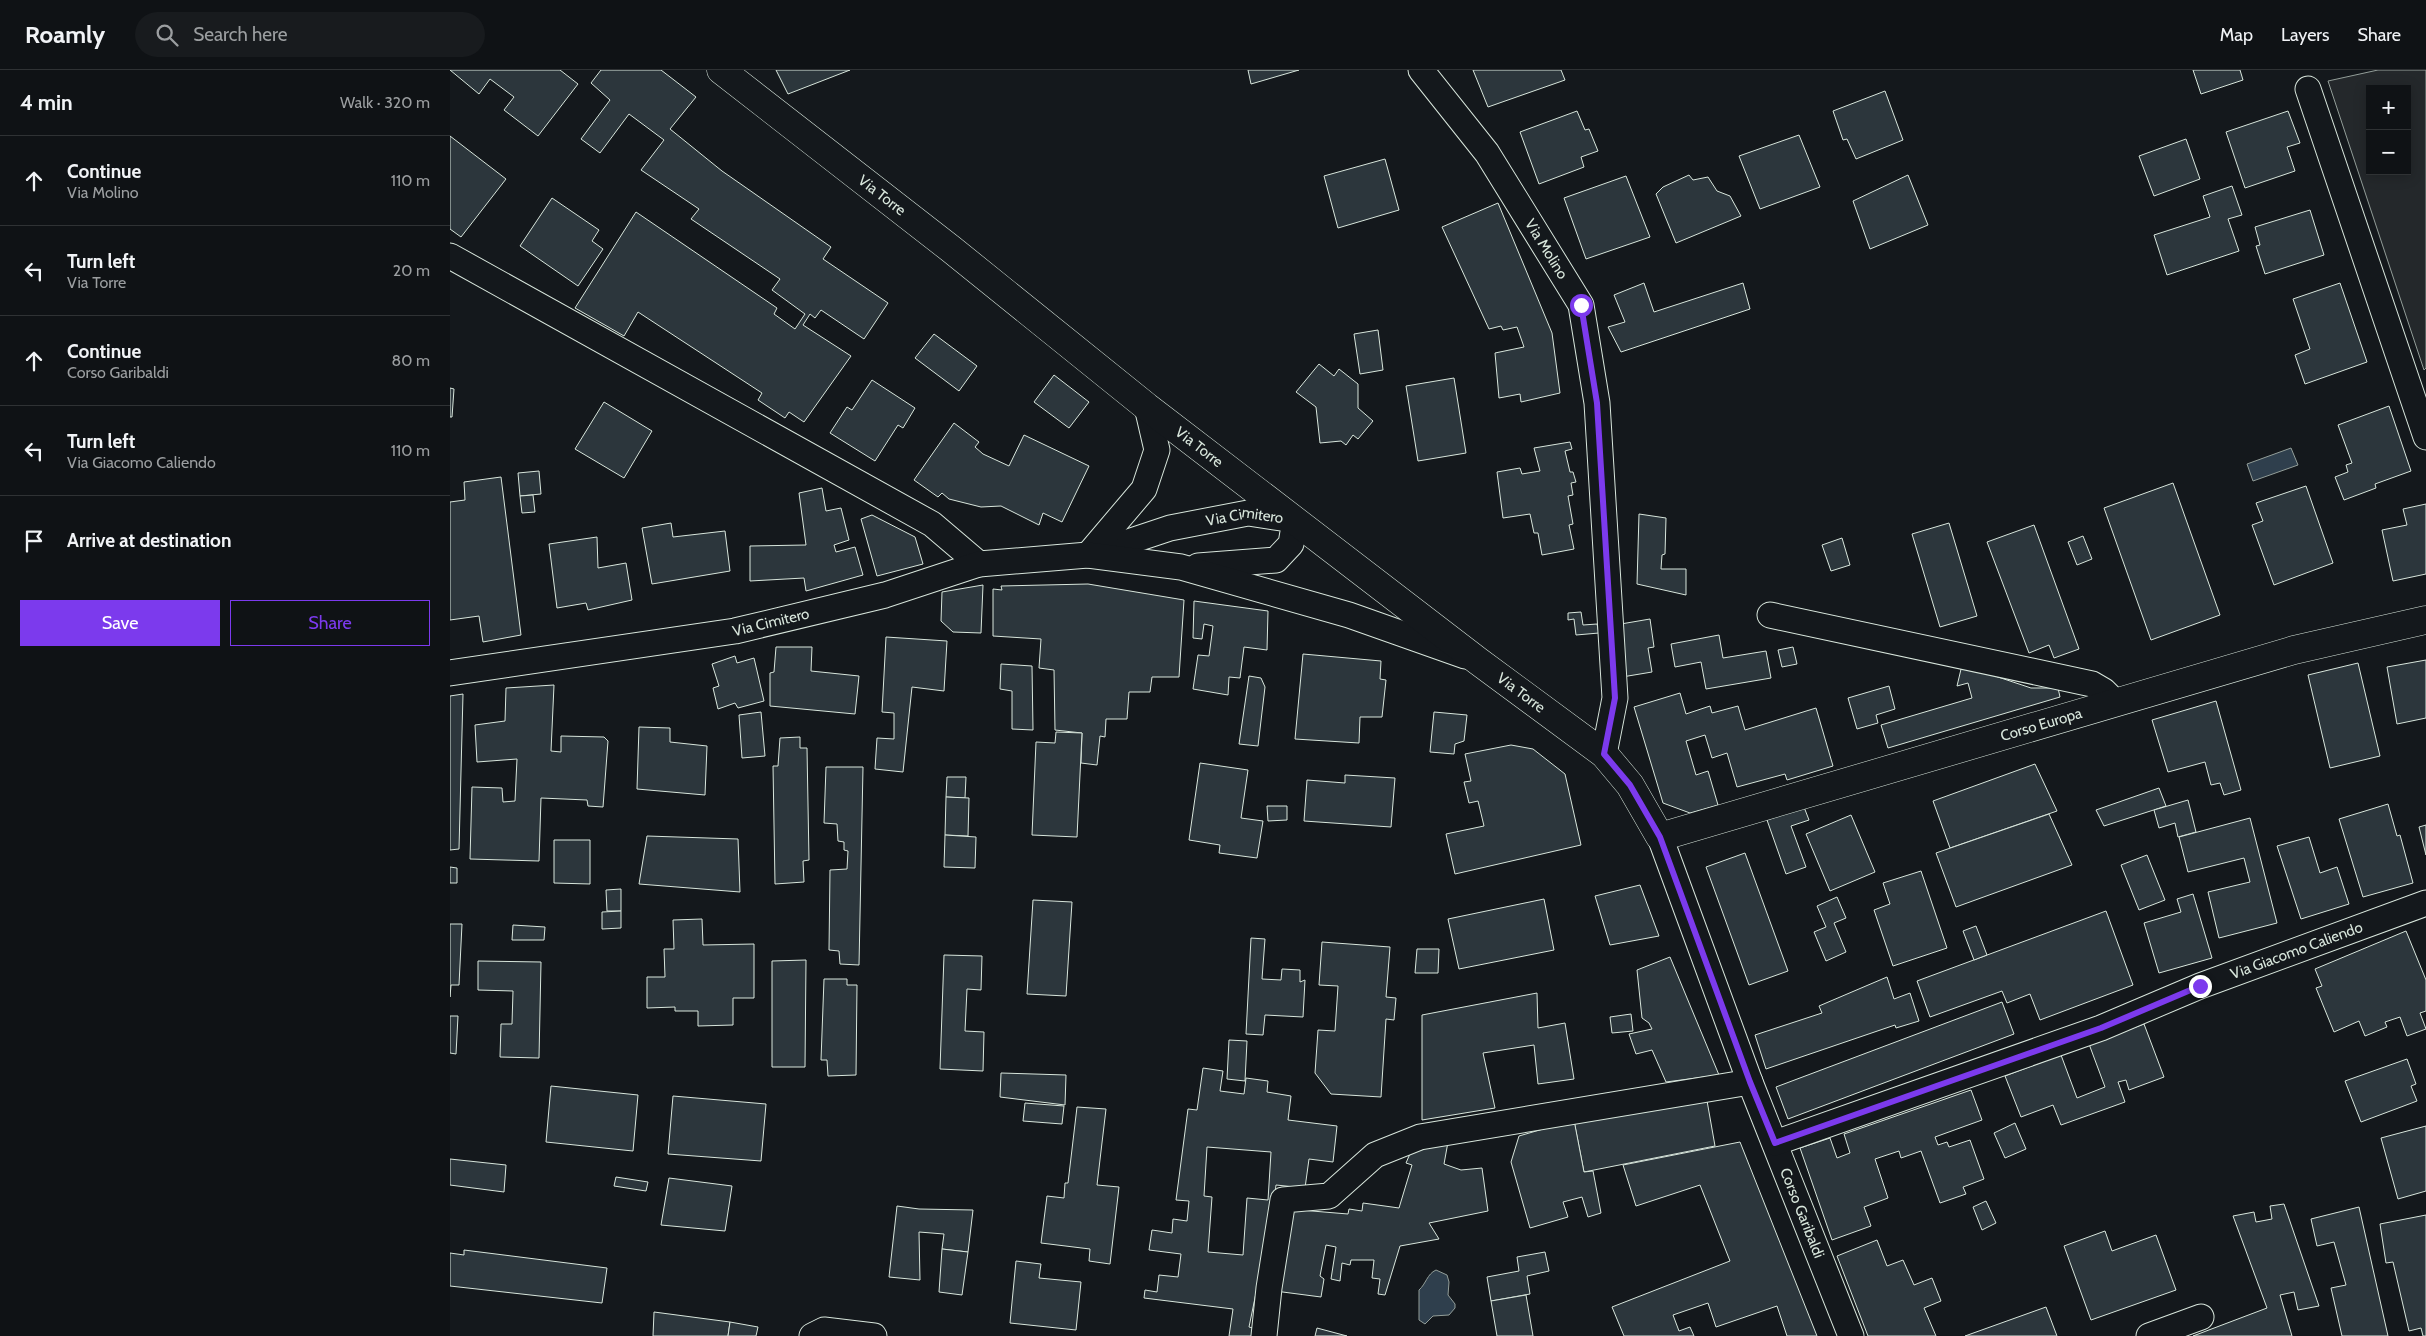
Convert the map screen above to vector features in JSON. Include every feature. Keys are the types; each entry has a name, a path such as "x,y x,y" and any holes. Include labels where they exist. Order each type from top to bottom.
{"main road":[{"name":"Via Torre","path":"721,70 951,249 1147,407 1478,661 1604,754 1630,785 1660,837"},
{"name":"Corso Europa","path":"1660,837 2294,650 2426,620"}],"street":[{"name":"Via Molino","path":"1421,70 1487,153 1581,305 1597,403 1615,698 1604,754"},
{"path":"2308,88 2426,437"},
{"path":"450,256 932,524 979,564"},
{"path":"1088,555 1144,489 1157,450 1147,407"},
{"name":"Via Cimitero","path":"1088,555 1170,528 1248,513 1294,520 1291,544 1276,560 1181,567"},
{"name":"Via Cimitero","path":"450,673 735,631 884,595 979,564 1088,555 1181,567 1350,615 1478,661"},
{"path":"1770,615 2092,684 2104,691 2115,702"},
{"name":"Corso Garibaldi","path":"1660,837 1750,1082 1851,1336"},
{"name":"Via Giacomo Caliendo","path":"1775,1143 2101,1028 2200,986 2426,903"},
{"path":"1264,1336 1268,1288 1283,1200 1329,1196 1375,1155 1420,1137 1750,1082"},
{"path":"2149,1336 2201,1317"},
{"path":"812,1336 824,1330 874,1336"}],"shaded area":[{"path":"2378,70 2426,70 2426,368 2424,370 2328,81"}],"water":[{"path":"2291,448 2298,465 2253,481 2247,464"},
{"path":"1436,1270 1447,1275 1449,1282 1448,1295 1455,1304 1455,1308 1449,1315 1433,1316 1425,1324 1419,1320 1419,1290"}],"building":[{"path":"450,70 560,70 578,84 538,136 504,110 514,97 490,79 479,94"},
{"path":"601,70 661,70 696,97 670,129 722,171 831,247 823,259 888,303 864,339 821,310 815,318 810,314 803,325 851,356 804,422 789,412 785,418 758,400 762,393 638,312 624,336 575,308 636,212 777,308 774,314 795,329 805,314 772,290 780,279 691,219 699,209 641,170 664,140 629,114 600,153 581,139 610,100 591,83"},
{"path":"776,70 850,70 788,94"},
{"path":"1248,70 1299,70 1251,84"},
{"path":"1473,70 1561,70 1565,80 1488,107"},
{"path":"2193,70 2240,70 2243,80 2201,94"},
{"path":"1885,91 1903,140 1856,159 1847,139 1843,140 1833,111"},
{"path":"1577,111 1585,130 1589,129 1598,151 1581,157 1584,167 1539,184 1520,132"},
{"path":"2288,111 2300,143 2287,147 2295,171 2245,188 2226,132"},
{"path":"1799,135 1820,187 1760,209 1739,156"},
{"path":"450,136 506,179 461,237 450,229"},
{"path":"2186,139 2200,179 2154,196 2139,156"},
{"path":"1385,159 1399,210 1338,228 1324,176"},
{"path":"1689,175 1693,180 1708,177 1717,191 1730,196 1741,216 1676,243 1656,194 1663,187"},
{"path":"1908,175 1928,225 1870,249 1853,201"},
{"path":"1626,176 1650,237 1586,259 1564,198"},
{"path":"2232,186 2242,215 2228,219 2239,251 2167,275 2154,235 2210,217 2203,196"},
{"path":"552,198 599,230 592,241 603,249 578,286 520,246"},
{"path":"1498,203 1552,333 1560,393 1521,402 1520,394 1499,398 1495,353 1524,347 1517,327 1503,330 1501,326 1489,329 1442,227"},
{"path":"2310,210 2324,255 2265,274 2256,246 2260,245 2255,227"},
{"path":"1644,283 1654,312 1743,283 1750,309 1621,352 1608,327 1625,322 1614,295"},
{"path":"2340,283 2367,362 2305,384 2295,355 2310,349 2293,299"},
{"path":"1378,330 1383,370 1360,374 1354,334"},
{"path":"934,334 977,366 959,391 915,358"},
{"path":"1319,364 1334,376 1339,369 1358,384 1358,408 1373,421 1358,439 1353,435 1346,445 1341,441 1320,443 1316,407 1296,392"},
{"path":"1054,375 1089,402 1069,428 1034,402"},
{"path":"1454,378 1466,453 1418,461 1406,386"},
{"path":"872,380 915,408 903,428 898,425 875,461 830,433 847,407 852,410"},
{"path":"450,388 454,389 452,417 450,417"},
{"path":"604,402 652,431 624,478 575,449"},
{"path":"2389,406 2411,471 2375,484 2376,488 2344,500 2335,477 2348,472 2346,465 2352,463 2338,425"},
{"path":"954,423 979,442 975,447 983,454 1009,466 1024,435 1089,466 1062,522 1043,513 1039,525 1001,506 981,507 949,499 942,493 938,497 914,480"},
{"path":"1570,442 1572,449 1565,451 1570,472 1573,472 1576,482 1571,483 1573,495 1568,496 1573,524 1569,525 1574,549 1542,555 1538,533 1534,533 1530,514 1503,518 1497,472 1520,468 1522,474 1540,471 1534,448"},
{"path":"539,471 541,494 520,496 518,473"},
{"path":"501,477 521,635 483,642 479,616 450,620 450,502 465,500 464,482"},
{"path":"2173,483 2220,615 2151,640 2104,508"},
{"path":"2306,486 2333,563 2274,585 2252,525 2263,521 2256,503"},
{"path":"822,488 826,511 841,508 849,540 834,545 836,552 855,547 863,575 806,591 804,578 750,581 750,546 806,545 799,493"},
{"path":"533,495 535,512 522,513 520,496"},
{"path":"2426,504 2426,574 2393,581 2382,530 2407,525 2403,509"},
{"path":"1639,514 1666,518 1665,554 1662,555 1661,569 1686,569 1686,595 1637,584"},
{"path":"872,515 915,537 923,564 877,576 861,519"},
{"path":"671,523 673,537 725,531 730,571 652,584 642,528"},
{"path":"1949,523 1977,616 1940,627 1912,534"},
{"path":"2034,525 2079,649 2054,658 2049,645 2029,653 1987,542"},
{"path":"2083,536 2092,559 2077,565 2068,542"},
{"path":"597,537 598,568 626,563 632,600 588,610 586,603 557,608 549,544"},
{"path":"1842,538 1850,565 1831,571 1822,545"},
{"path":"1088,584 1184,600 1179,677 1152,677 1150,692 1129,692 1127,719 1106,719 1105,737 1100,736 1097,765 1081,763 1082,733 1055,730 1054,670 1039,668 1041,639 993,636 993,589 1002,590 1001,586"},
{"path":"983,585 981,633 953,632 941,621 942,592"},
{"path":"1194,601 1268,611 1267,650 1244,647 1240,678 1229,677 1228,695 1193,689 1198,655 1209,656 1213,626 1204,624 1202,639 1193,638"},
{"path":"1581,612 1583,625 1597,624 1599,633 1576,635 1574,619 1568,620 1568,613"},
{"path":"1650,619 1654,647 1648,648 1652,672 1622,677 1615,625"},
{"path":"1719,635 1723,658 1766,651 1771,678 1706,689 1701,662 1675,667 1671,644"},
{"path":"886,637 947,641 944,691 912,687 903,772 875,769 877,738 894,739 894,713 882,712"},
{"path":"776,647 812,647 811,671 859,676 855,714 770,706 770,673 774,672"},
{"path":"1793,647 1797,664 1782,667 1778,650"},
{"path":"1303,654 1381,661 1380,679 1386,680 1382,717 1360,717 1359,743 1295,739"},
{"path":"735,656 737,663 754,658 764,701 738,708 735,703 718,709 713,688 719,686 712,664"},
{"path":"2426,660 2426,718 2397,724 2387,667"},
{"path":"2358,663 2380,756 2330,768 2308,675"},
{"path":"1001,664 1032,666 1033,730 1012,729 1012,691 1000,689"},
{"path":"1962,665 2031,688 2058,688 2060,697 1888,748 1881,725 1972,698 1968,683 1957,686"},
{"path":"1249,676 1261,678 1265,687 1258,746 1239,744"},
{"path":"554,685 551,751 561,752 561,736 604,737 608,741 603,807 588,806 587,800 541,798 539,861 470,859 472,787 502,788 503,802 515,801 517,759 477,762 475,725 505,721 506,688"},
{"path":"1889,686 1895,709 1876,715 1878,723 1857,729 1848,698"},
{"path":"1680,693 1686,714 1710,706 1712,713 1738,706 1745,730 1816,708 1833,766 1787,780 1785,774 1737,787 1727,753 1712,758 1705,735 1686,741 1696,775 1708,771 1718,805 1690,813 1663,803 1634,707"},
{"path":"463,694 459,849 450,850 450,696"},
{"path":"2216,701 2241,790 2224,795 2220,783 2211,785 2205,762 2168,772 2152,720"},
{"path":"761,712 765,756 742,758 739,715"},
{"path":"1434,712 1467,715 1464,741 1455,744 1454,754 1430,752"},
{"path":"639,727 670,728 670,742 707,746 705,795 637,789"},
{"path":"1056,732 1082,733 1077,837 1032,835 1036,742 1055,743"},
{"path":"800,737 800,748 807,748 809,860 803,861 804,882 775,884 773,766 778,766 780,738"},
{"path":"1511,745 1533,749 1565,774 1581,845 1455,874 1446,834 1484,826 1478,801 1469,803 1464,782 1471,781 1465,754"},
{"path":"1200,763 1248,770 1241,818 1263,821 1257,858 1219,853 1220,845 1189,840"},
{"path":"2035,764 2057,811 1950,848 1933,801"},
{"path":"826,767 863,767 859,965 840,964 839,951 829,950 830,870 847,869 848,851 844,850 844,842 838,841 837,824 824,823"},
{"path":"1345,775 1395,778 1391,827 1304,821 1307,780 1345,783"},
{"path":"947,777 966,777 965,798 946,797"},
{"path":"2159,788 2166,806 2104,826 2096,810"},
{"path":"946,797 969,798 968,836 945,835"},
{"path":"2188,800 2196,832 2178,837 2175,823 2159,828 2154,810"},
{"path":"2388,804 2397,836 2400,835 2413,883 2363,897 2339,819"},
{"path":"1267,806 1287,806 1287,820 1268,821"},
{"path":"1804,807 1809,820 1791,826 1806,867 1786,874 1767,820"},
{"path":"2049,814 2072,865 1956,907 1936,853"},
{"path":"1851,815 1875,872 1830,891 1806,834"},
{"path":"2250,818 2277,923 2219,938 2208,892 2250,882 2244,858 2188,872 2179,837"},
{"path":"2426,825 2426,855 2419,827"},
{"path":"945,835 976,837 975,868 944,867"},
{"path":"647,836 738,839 740,892 639,884"},
{"path":"2309,837 2320,873 2337,867 2349,904 2301,919 2277,846"},
{"path":"554,840 590,840 590,884 554,883"},
{"path":"1745,853 1788,971 1749,985 1706,867"},
{"path":"2147,855 2165,900 2139,910 2121,865"},
{"path":"450,867 457,868 457,883 450,883"},
{"path":"1921,871 1947,948 1893,966 1874,910 1890,904 1883,883"},
{"path":"1640,885 1659,936 1610,945 1595,896"},
{"path":"621,889 621,911 607,911 606,890"},
{"path":"2193,894 2212,958 2159,973 2144,923 2181,912 2177,899"},
{"path":"1837,897 1846,918 1834,923 1846,952 1826,961 1814,932 1826,927 1817,906"},
{"path":"1544,899 1554,950 1459,969 1448,919"},
{"path":"1033,900 1072,902 1066,996 1027,994"},
{"path":"621,911 621,928 602,929 602,912"},
{"path":"2106,911 2133,985 2040,1020 2030,994 2007,1003 2002,991 1930,1017 1917,981"},
{"path":"702,919 703,945 754,944 754,998 733,998 733,1025 698,1026 698,1011 675,1011 675,1007 647,1008 647,977 665,977 664,949 674,949 673,920"},
{"path":"450,924 462,924 459,985 451,985 450,997"},
{"path":"513,925 545,927 544,940 512,940"},
{"path":"1976,926 1987,955 1974,960 1963,931"},
{"path":"2406,931 2426,980 2426,1011 2420,1013 2426,1029 2407,1036 2400,1017 2385,1022 2387,1027 2365,1036 2359,1021 2334,1032 2316,988 2322,986 2315,969"},
{"path":"1251,938 1265,939 1262,979 1281,980 1282,969 1300,970 1300,982 1305,980 1303,1017 1265,1015 1263,1035 1246,1034"},
{"path":"1322,942 1390,947 1386,997 1396,998 1394,1020 1386,1019 1381,1097 1331,1094 1315,1073 1318,1030 1335,1031 1338,986 1319,985"},
{"path":"1417,949 1439,949 1438,973 1415,973"},
{"path":"944,955 982,956 981,990 967,989 965,1031 984,1032 983,1071 940,1069"},
{"path":"1670,957 1719,1075 1666,1082 1652,1050 1636,1054 1629,1034 1652,1029 1649,1023 1642,1018 1637,970"},
{"path":"806,960 805,1067 772,1067 772,961"},
{"path":"478,961 541,962 539,1058 500,1057 501,1024 512,1024 513,991 478,990"},
{"path":"1887,977 1894,999 1910,993 1919,1021 1896,1028 1895,1025 1766,1069 1755,1035 1822,1013 1819,1006"},
{"path":"824,979 847,979 847,985 857,985 856,1075 828,1076 827,1060 821,1060"},
{"path":"1537,993 1538,1028 1565,1023 1574,1079 1538,1084 1534,1045 1483,1053 1495,1108 1422,1120 1422,1015"},
{"path":"2002,1002 2014,1034 1788,1119 1776,1087"},
{"path":"1631,1014 1633,1031 1612,1033 1610,1017"},
{"path":"450,1016 458,1016 456,1054 450,1053"},
{"path":"2144,1024 2164,1077 2129,1090 2126,1080 2118,1082 2125,1102 2061,1125 2053,1105 2021,1117 2005,1076 2061,1055 2077,1098 2105,1087 2089,1044"},
{"path":"1229,1040 1247,1041 1245,1081 1227,1079"},
{"path":"2407,1059 2416,1084 2411,1086 2417,1101 2361,1122 2345,1081"},
{"path":"1203,1068 1223,1071 1220,1091 1244,1094 1246,1078 1268,1081 1267,1092 1291,1096 1288,1120 1337,1126 1333,1162 1309,1159 1305,1188 1276,1185 1266,1265 1262,1264 1249,1327 1253,1328 1252,1336 1229,1336 1233,1309 1144,1298 1145,1290 1157,1292 1159,1275 1178,1277 1181,1254 1149,1250 1152,1230 1172,1233 1173,1219 1187,1221 1189,1201 1176,1200 1188,1109 1197,1110","holes":["1207,1147 1271,1152 1268,1200 1247,1198 1243,1255 1208,1252 1212,1197 1204,1196"]},
{"path":"1001,1073 1066,1075 1065,1105 1000,1097"},
{"path":"551,1086 638,1095 633,1151 546,1142"},
{"path":"1971,1090 1982,1120 1935,1137 1938,1145 1947,1142 1949,1147 1970,1140 1984,1179 1963,1187 1966,1194 1940,1203 1921,1151 1901,1158 1899,1151 1875,1159 1888,1198 1864,1207 1871,1226 1832,1240 1800,1148 1830,1138 1837,1158 1850,1153 1844,1134"},
{"path":"1706,1095 1715,1146 1584,1172 1574,1121"},
{"path":"673,1096 766,1104 761,1161 668,1154"},
{"path":"1025,1103 1064,1106 1062,1124 1023,1121"},
{"path":"1077,1107 1106,1109 1097,1185 1119,1187 1110,1264 1089,1261 1090,1249 1041,1243 1047,1196 1064,1198 1065,1183 1068,1183"},
{"path":"1574,1120 1584,1172 1593,1171 1601,1213 1588,1217 1582,1197 1563,1202 1568,1217 1530,1228 1511,1162 1519,1136"},
{"path":"2015,1123 2026,1149 2005,1158 1994,1133"},
{"path":"2426,1126 2426,1191 2398,1199 2381,1138"},
{"path":"1448,1142 1444,1164 1461,1170 1482,1168 1488,1211 1429,1223 1439,1239 1400,1246 1385,1295 1378,1294 1380,1279 1372,1278 1374,1260 1351,1260 1350,1265 1342,1263 1340,1281 1331,1279 1336,1247 1326,1245 1320,1276 1324,1279 1321,1297 1275,1291 1288,1209 1348,1214 1349,1209 1362,1211 1363,1203 1399,1208 1412,1165 1406,1163 1412,1149"},
{"path":"1740,1142 1817,1336 1787,1336 1777,1306 1716,1327 1708,1303 1673,1315 1679,1331 1690,1327 1694,1336 1624,1336 1612,1307 1730,1261 1700,1185 1636,1206 1623,1165"},
{"path":"450,1159 506,1165 504,1192 450,1185"},
{"path":"616,1177 648,1182 646,1191 614,1186"},
{"path":"669,1178 732,1186 725,1231 661,1225"},
{"path":"1986,1201 1996,1223 1982,1230 1973,1207"},
{"path":"2284,1204 2319,1306 2298,1310 2294,1292 2280,1295 2292,1336 2193,1336 2267,1308 2233,1216 2254,1212 2256,1222 2272,1219 2270,1206"},
{"path":"897,1206 919,1209 973,1210 968,1252 942,1249 944,1234 919,1232 920,1280 889,1277"},
{"path":"2359,1207 2388,1336 2342,1336 2331,1288 2346,1285 2334,1242 2317,1246 2311,1219"},
{"path":"2426,1215 2426,1336 2423,1336 2421,1328 2409,1331 2393,1262 2386,1263 2380,1224"},
{"path":"2105,1231 2112,1251 2156,1235 2176,1290 2091,1320 2064,1246"},
{"path":"1877,1240 1887,1266 1903,1260 1914,1285 1932,1278 1941,1301 1924,1308 1936,1336 1868,1336 1837,1256"},
{"path":"942,1249 968,1252 962,1295 939,1292"},
{"path":"464,1250 607,1268 602,1303 450,1286 450,1253 464,1255"},
{"path":"1545,1252 1549,1271 1527,1276 1530,1294 1491,1301 1487,1277 1519,1271 1517,1257"},
{"path":"1016,1261 1041,1264 1039,1278 1081,1282 1076,1330 1010,1323"},
{"path":"1526,1295 1533,1336 1497,1336 1491,1301"},
{"path":"2046,1307 2057,1336 1965,1336"},
{"path":"654,1312 730,1322 728,1336 653,1336"},
{"path":"730,1322 758,1327 756,1336 728,1336"},
{"path":"1317,1328 1347,1336 1315,1336"}],"route":[{"path":"1581,305 1597,403 1615,698 1604,754 1630,785 1660,837 1750,1082 1775,1143 2101,1028 2200,986"}]}
